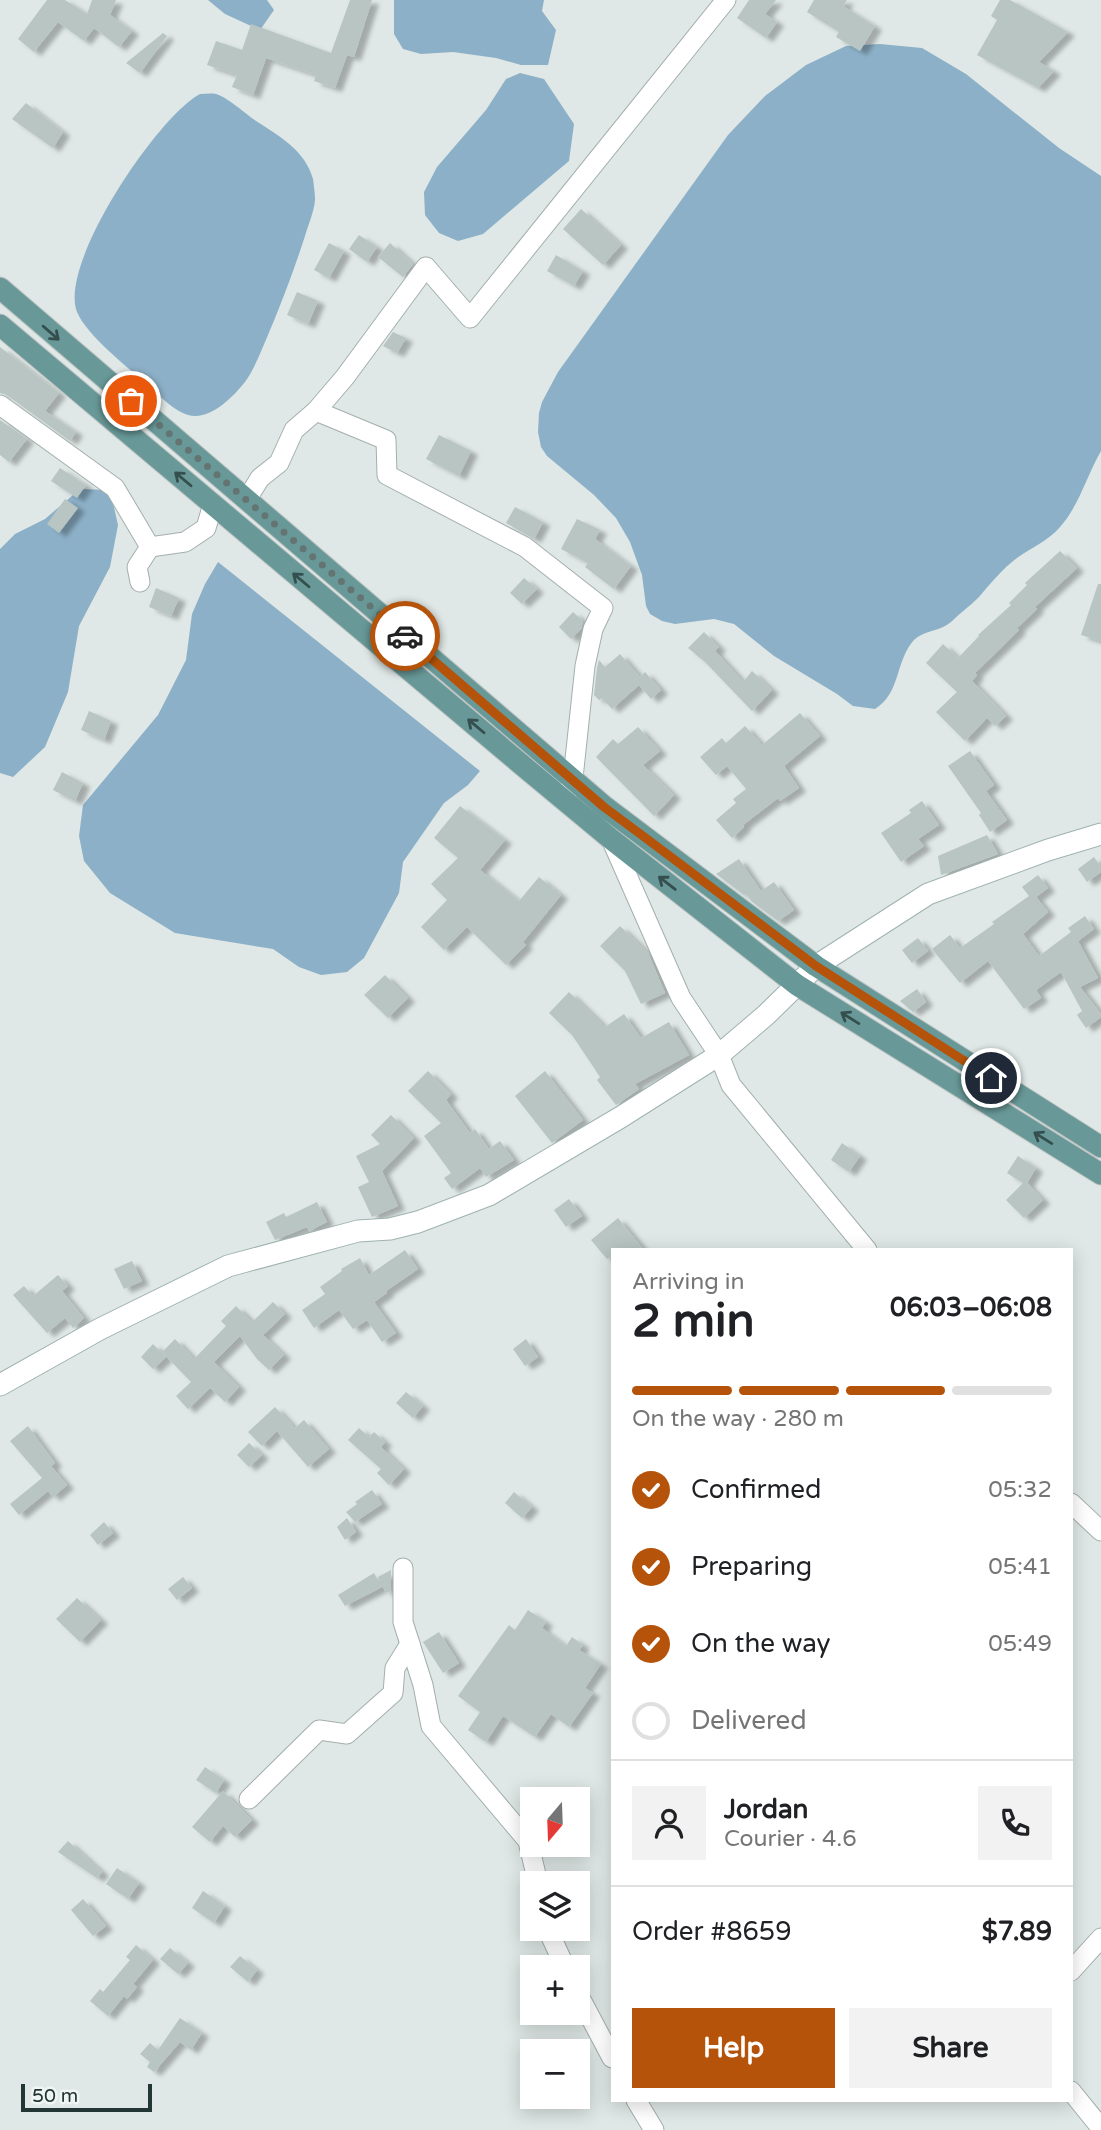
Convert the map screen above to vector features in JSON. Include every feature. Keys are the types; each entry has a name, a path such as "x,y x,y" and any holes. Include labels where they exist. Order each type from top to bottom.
{"main road":[{"path":"0,288 604,807 816,966 1101,1147"},
{"path":"0,325 611,839 797,985 1101,1174"},
{"path":"0,1385 100,1329 228,1266 358,1231 390,1229 418,1222 489,1195 621,1118 719,1055 766,1015 816,966 928,894 1048,850 1101,834"}],"street":[{"path":"247,499 260,478 279,463 294,430 316,411 345,377 426,267 470,317 726,0"},
{"path":"0,405 114,488 150,547"},
{"path":"316,411 386,440 387,475 526,547 603,608 593,629 585,666 573,778 565,800"},
{"path":"140,582 137,567 150,547 185,542 206,528 213,504"},
{"path":"611,839 681,998 719,1055 731,1085 865,1248"},
{"path":"1073,1505 1101,1531"},
{"path":"403,1568 404,1622 432,1726 528,1841 535,1871"},
{"path":"249,1799 319,1730 347,1734 393,1693 395,1668 410,1644"},
{"path":"1073,1968 1101,1938"},
{"path":"590,2017 611,2056"},
{"path":"1073,2093 1101,2128"},
{"path":"637,2102 654,2130"}],"water":[{"path":"208,0 267,0 274,10 260,30 225,14"},
{"path":"394,0 544,0 542,11 556,30 548,65 521,65 496,58 453,52 421,54 403,49 394,34"},
{"path":"880,44 922,48 966,74 1059,148 1101,176 1101,451 1078,500 1056,532 1012,562 951,622 914,640 904,657 894,686 875,709 853,706 774,656 734,624 714,619 675,624 650,614 646,606 642,575 630,542 616,518 594,495 547,456 541,447 538,432 542,402 558,372 728,135 765,96 806,65 846,46"},
{"path":"520,73 544,79 574,124 569,161 483,234 458,241 439,233 425,215 424,192 437,167 486,110 506,79"},
{"path":"200,94 216,94 225,99 298,152 313,179 315,200 288,286 252,371 227,401 213,411 196,416 173,407 99,342 77,312 75,290 82,261 96,228 116,193 160,131"},
{"path":"80,489 110,490 118,525 110,567 79,626 68,692 45,747 13,777 0,773 0,549 15,534 45,519"},
{"path":"218,562 480,771 468,785 444,803 403,862 399,893 364,958 347,972 321,975 299,967 273,949 175,933 110,893 84,861 79,836 83,805 158,715 186,660 192,614"}],"building":[{"path":"47,0 65,0 87,14 92,0 116,0 110,15 132,31 119,47 94,28 84,41 58,22 34,52 18,39"},
{"path":"350,0 372,0 354,57 347,55 335,88 314,81 316,75 266,58 253,95 232,87 237,75 207,65 216,41 242,50 251,24 331,53"},
{"path":"749,0 776,0 765,14 777,22 766,38 737,18"},
{"path":"814,0 847,0 843,6 875,26 860,51 836,37 839,32 807,12"},
{"path":"1000,0 1010,0 1068,32 1039,62 1054,71 1038,88 977,55 997,20 991,16"},
{"path":"163,33 167,36 140,73 126,63"},
{"path":"26,103 63,132 53,148 12,119"},
{"path":"581,209 621,245 603,265 563,229"},
{"path":"359,235 377,247 367,262 349,249"},
{"path":"329,243 344,251 329,278 314,270"},
{"path":"390,243 413,264 403,277 378,257"},
{"path":"556,255 583,271 574,286 547,271"},
{"path":"297,292 318,301 308,324 287,315"},
{"path":"393,332 406,338 397,353 383,346"},
{"path":"0,347 59,393 45,411 76,432 70,441 7,395 0,393"},
{"path":"0,420 27,439 9,462 0,455"},
{"path":"439,435 471,451 459,476 426,459"},
{"path":"60,468 86,485 77,498 51,481"},
{"path":"65,499 78,508 59,533 47,524"},
{"path":"515,507 543,522 534,539 506,523"},
{"path":"577,519 600,530 595,539 631,566 614,589 585,567 588,563 561,549"},
{"path":"1060,551 1077,568 1035,607 1037,609 1017,628 1019,630 975,673 977,675 972,681 1006,716 995,726 987,718 965,741 936,712 957,692 926,663 943,644 958,658 978,635 1011,605 1009,603 1027,585 1025,583"},
{"path":"524,578 537,589 522,604 510,593"},
{"path":"1098,584 1101,584 1101,641 1081,635"},
{"path":"156,588 179,598 171,616 149,607"},
{"path":"573,612 583,621 581,629 571,639 559,627"},
{"path":"704,632 719,647 715,651 743,682 752,671 772,690 752,711 688,648"},
{"path":"620,654 640,677 645,672 661,690 651,699 639,685 612,709 602,698 599,700 594,695 597,668 599,660 605,667"},
{"path":"89,711 111,721 104,740 81,730"},
{"path":"800,713 820,736 784,766 799,788 780,801 778,798 743,825 732,838 716,820 736,803 733,799 746,789 727,766 716,775 700,757 722,738 726,743 745,726 762,745"},
{"path":"638,727 660,751 643,765 674,795 654,816 596,757 613,739 618,744"},
{"path":"970,751 994,785 986,791 1007,820 990,832 979,815 981,813 948,766"},
{"path":"62,772 83,783 75,801 53,790"},
{"path":"922,801 939,825 918,839 924,846 901,862 881,833 911,813 909,810"},
{"path":"460,806 505,840 480,870 519,901 539,877 561,895 523,942 526,945 506,965 467,927 444,950 421,927 447,900 431,884 458,858 434,838"},
{"path":"987,835 998,854 941,875 938,856"},
{"path":"1094,857 1101,867 1101,872 1087,882 1078,869"},
{"path":"739,859 761,891 774,882 794,910 778,921 751,901 746,893 744,895 716,874"},
{"path":"1038,875 1048,888 1036,897 1048,912 1023,934 1039,956 1071,932 1068,928 1085,916 1094,929 1078,941 1098,978 1080,987 1101,1014 1101,1017 1086,1028 1077,1015 1082,1011 1061,972 1036,990 1041,998 1024,1009 988,961 960,983 932,949 950,935 960,948 1029,896 1022,887"},
{"path":"620,926 648,953 665,993 641,1004 625,971 600,946"},
{"path":"918,938 928,951 912,963 902,950"},
{"path":"385,975 408,998 388,1018 364,995"},
{"path":"917,989 926,1002 913,1012 900,1001"},
{"path":"569,992 605,1027 624,1014 641,1038 669,1022 689,1055 635,1084 639,1089 616,1105 597,1080 600,1077 572,1035 549,1013"},
{"path":"428,1071 451,1094 446,1100 470,1133 475,1129 489,1149 500,1141 514,1160 486,1177 480,1168 452,1189 444,1178 451,1173 424,1136 441,1123 408,1091"},
{"path":"545,1071 583,1120 552,1143 515,1096"},
{"path":"391,1115 414,1138 382,1171 398,1206 372,1217 358,1187 369,1182 356,1156 380,1144 371,1135"},
{"path":"842,1143 860,1156 849,1172 831,1160"},
{"path":"1018,1156 1036,1168 1027,1183 1043,1200 1024,1218 1006,1200 1023,1183 1007,1173"},
{"path":"569,1199 582,1216 566,1227 554,1210"},
{"path":"317,1202 327,1222 309,1231 307,1227 275,1240 266,1222 284,1213 286,1217"},
{"path":"618,1218 642,1248 611,1248 611,1256 607,1259 591,1240"},
{"path":"405,1250 418,1269 374,1302 396,1333 382,1342 367,1320 353,1329 339,1310 314,1328 302,1310 325,1294 320,1287 342,1271 341,1269 360,1258 369,1275"},
{"path":"132,1261 142,1281 124,1289 114,1269"},
{"path":"58,1275 68,1286 62,1291 84,1318 73,1328 65,1318 47,1333 13,1295 24,1286 33,1296"},
{"path":"273,1302 285,1314 263,1335 284,1355 269,1370 240,1336 214,1362 239,1387 225,1402 210,1388 188,1409 176,1396 191,1382 162,1352 175,1339 194,1359 226,1326 221,1321 236,1306 252,1322"},
{"path":"526,1339 538,1357 525,1366 513,1349"},
{"path":"153,1344 166,1357 153,1369 141,1357"},
{"path":"406,1392 423,1406 413,1418 396,1403"},
{"path":"275,1407 295,1428 304,1420 329,1449 308,1467 277,1431 262,1446 248,1432"},
{"path":"28,1426 55,1463 51,1466 67,1485 53,1497 48,1491 19,1515 10,1504 42,1478 10,1441"},
{"path":"359,1428 369,1437 374,1432 385,1442 381,1447 404,1469 389,1485 377,1473 381,1469 348,1440"},
{"path":"249,1443 262,1455 249,1467 237,1455"},
{"path":"372,1490 382,1504 355,1522 346,1512"},
{"path":"514,1492 532,1507 522,1518 505,1503"},
{"path":"347,1518 356,1532 345,1540 337,1527"},
{"path":"104,1522 113,1533 98,1545 90,1535"},
{"path":"391,1570 391,1591 386,1593 378,1577"},
{"path":"374,1573 382,1587 345,1606 338,1595"},
{"path":"183,1577 192,1588 177,1600 168,1589"},
{"path":"77,1598 101,1620 80,1642 56,1619"},
{"path":"528,1610 546,1622 542,1628 566,1646 572,1637 583,1645 579,1650 601,1664 585,1688 593,1693 569,1727 551,1714 535,1737 503,1716 486,1742 468,1730 480,1712 458,1696 509,1625 515,1630"},
{"path":"439,1632 459,1663 443,1673 423,1642"},
{"path":"205,1767 224,1780 216,1793 196,1780"},
{"path":"223,1791 252,1820 235,1837 223,1826 210,1842 192,1827"},
{"path":"68,1841 102,1872 97,1878 58,1852"},
{"path":"117,1868 139,1883 128,1899 106,1884"},
{"path":"203,1891 225,1906 214,1923 192,1908"},
{"path":"83,1899 106,1926 93,1936 71,1910"},
{"path":"136,1945 153,1960 133,1984 137,1987 127,1999 124,1996 108,2016 90,2001 100,1989 103,1992 130,1960 126,1957"},
{"path":"170,1948 188,1963 178,1974 160,1959"},
{"path":"240,1956 257,1970 248,1982 230,1967"},
{"path":"180,2018 202,2033 191,2050 180,2042 154,2072 147,2067 150,2062 140,2054 150,2043 158,2050"}],"way so far":[{"path":"131,401 405,636"}],"route":[{"path":"405,636 604,807 816,966 991,1078"}]}
